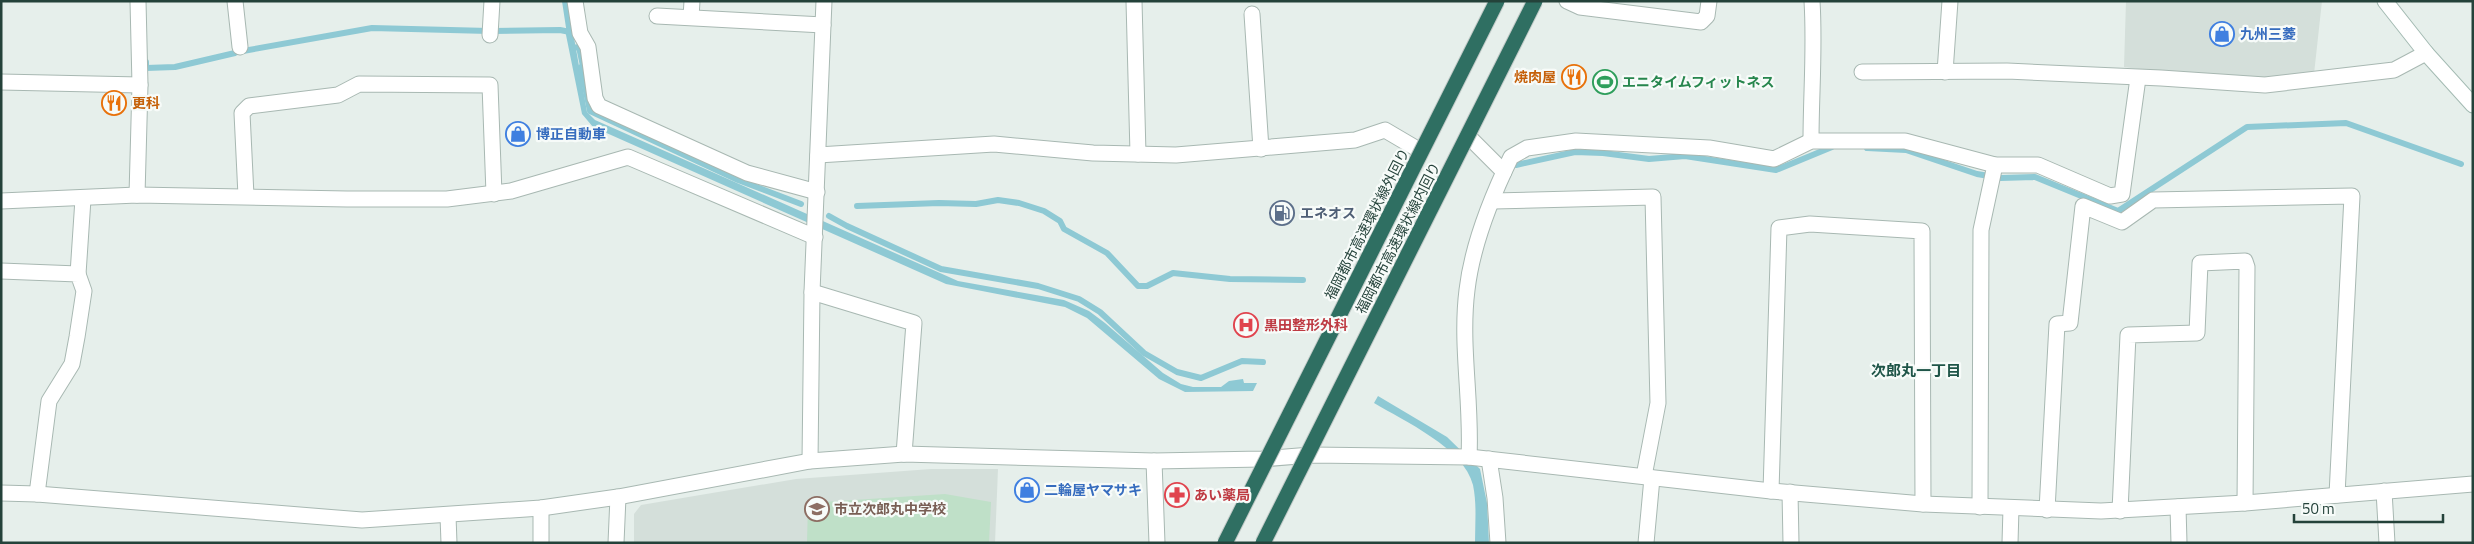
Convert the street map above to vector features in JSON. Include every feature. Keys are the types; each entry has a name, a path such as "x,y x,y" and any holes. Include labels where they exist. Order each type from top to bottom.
{"highway":[{"name":"福岡都市高速環状線外回り","path":"1225,543 1497,1"},
{"name":"福岡都市高速環状線内回り","path":"1263,543 1535,1"}],"street":[{"path":"138,1 140,85 138,195"},
{"path":"235,1 240,47"},
{"path":"490,35 492,1"},
{"path":"575,1 580,33 588,47 595,98 599,106 747,173 817,192"},
{"path":"692,1 692,17"},
{"path":"810,461 812,292 824,1"},
{"path":"1134,1 1138,154"},
{"path":"1567,1 1580,7 1701,22 1708,16 1709,1"},
{"path":"1811,141 1811,102 1815,42 1812,1"},
{"path":"1945,72 1950,1"},
{"path":"2385,1 2426,53 2473,105"},
{"path":"1252,14 1260,149"},
{"path":"657,16 823,25"},
{"path":"1862,72 2007,72 2161,78 2265,85 2394,70 2426,53"},
{"path":"1470,458 1465,318 1467,290 1475,250 1504,172 1512,157 1527,148 1576,141 1709,148 1774,158 1811,141 1905,141 1995,165 2038,165 2110,196 2122,194 2138,78"},
{"path":"1,82 140,85"},
{"path":"246,196 242,113 249,106 338,95 359,84 490,85 494,194"},
{"path":"818,155 994,144 1093,153 1176,155 1355,140 1384,130 1419,150"},
{"path":"1470,138 1504,172"},
{"path":"1,201 83,199 138,195 447,199 494,194 628,156 815,237"},
{"path":"1980,507 1981,230 1995,165"},
{"path":"2047,510 2057,324 2070,323 2083,206 2122,222 2153,200 2352,196 2337,495"},
{"path":"1493,201 1653,197 1658,403 1648,477 1646,543"},
{"path":"37,494 49,402 72,364 84,291 78,274 83,199"},
{"path":"1771,491 1779,228 1810,224 1922,232 1923,504"},
{"path":"2120,511 2128,335 2197,333 2200,263 2245,261 2247,267 2245,503"},
{"path":"1,272 78,274"},
{"path":"812,292 914,323 904,454"},
{"path":"1,493 37,494 362,520 448,516 541,508 618,497 810,461 904,454 1154,461 1262,458 1311,454 1470,458 1771,491 1923,504 2047,510 2120,511 2245,503 2473,484"},
{"path":"1489,459 1496,498 1498,543"},
{"path":"1154,461 1157,543"},
{"path":"2384,491 2387,543"},
{"path":"1790,492 1791,543"},
{"path":"616,543 618,497"},
{"path":"2178,507 2179,543"},
{"path":"541,508 541,543"},
{"path":"2010,543 2011,508"},
{"path":"448,516 448,543"}],"shaded area":[{"name":"九州三菱","path":"2126,1 2322,1 2314,74 2244,84 2124,67"},
{"name":"市立次郎丸中学校","path":"931,469 998,469 995,543 634,543 634,514 641,505 796,479"}],"green space":[{"path":"945,494 991,502 989,543 807,543 808,503"}],"water":[{"path":"572,26 587,112 595,120 958,281 1064,300 1089,311 1163,373 1181,384 1193,387 1221,387 1229,381 1243,379 1244,383 1257,383 1253,391 1185,392 1159,379 1087,318 1065,307 946,284 593,127 582,114 565,30"},
{"path":"1378,396 1447,437 1480,469 1487,503 1489,543 1475,543 1473,485 1458,459 1416,427 1374,403"}],"waterway":[{"path":"565,1 570,34"},
{"path":"243,51 372,28 489,31"},
{"path":"493,31 560,30 570,32"},
{"path":"573,48 579,47 584,71"},
{"path":"146,62 146,68 175,67 235,53"},
{"path":"581,67 590,111 738,180 801,204"},
{"path":"1867,148 1906,150 1977,174 2001,178 2035,177 2118,211 2247,127 2346,123 2461,164"},
{"path":"1516,165 1575,152 1603,153 1649,159 1685,156 1776,170 1832,147"},
{"path":"857,206 939,203 976,204 998,200 1019,203 1044,211 1060,221 1064,229 1107,253 1138,286 1147,286 1173,273 1230,279 1303,280"},
{"path":"829,216 941,269 1038,286 1079,299 1100,312 1144,353 1177,372 1201,378 1242,361 1263,362"}],"place":[{"name":"九州三菱","path":"2222,34"},
{"name":"焼肉屋","path":"1574,77"},
{"name":"エニタイムフィットネス","path":"1605,82"},
{"name":"更科","path":"114,103"},
{"name":"博正自動車","path":"518,134"},
{"name":"エネオス","path":"1282,213"},
{"name":"黒田整形外科","path":"1246,325"},
{"name":"二輪屋ヤマサキ","path":"1027,490"},
{"name":"あい薬局","path":"1177,495"},
{"name":"市立次郎丸中学校","path":"817,509"}],"district":[{"name":"次郎丸一丁目","path":"1916,371"}]}
